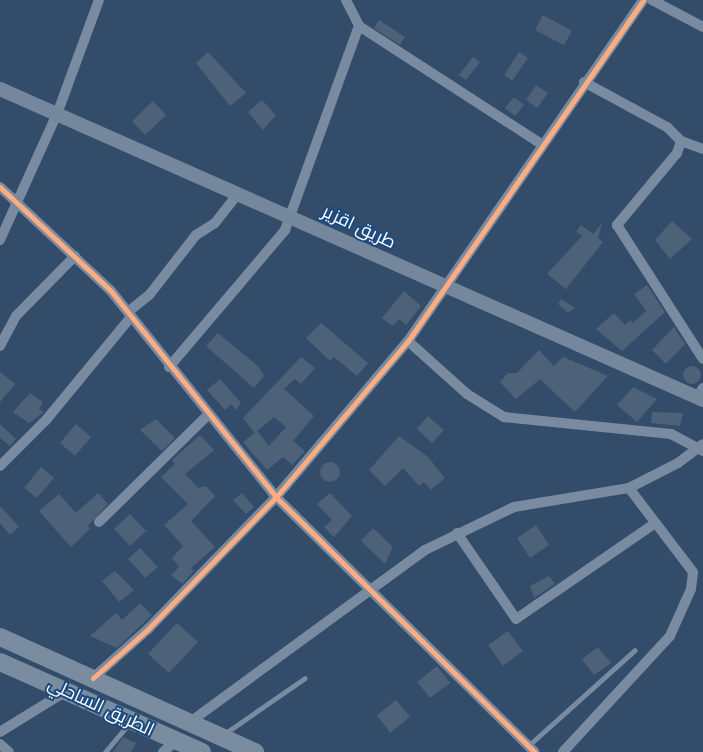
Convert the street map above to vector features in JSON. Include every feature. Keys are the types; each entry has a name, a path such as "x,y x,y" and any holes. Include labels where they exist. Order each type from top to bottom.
{"highway":[{"name":"الطريق الساحلي","path":"0,637 255,752"},
{"name":"الطريق الساحلي","path":"0,662 130,722 169,746 202,752"}],"street":[{"path":"0,240 57,114 99,0"},
{"path":"346,0 359,26 542,145"},
{"path":"94,678 148,629 276,497 408,341 642,0"},
{"path":"652,0 703,27"},
{"path":"168,367 268,254 290,216 359,26"},
{"path":"584,82 667,127 681,140 703,149"},
{"name":"طريق اقزير","path":"0,89 290,216 446,288 701,395"},
{"path":"681,140 677,153 617,225 703,358"},
{"path":"0,187 16,206 75,256 129,314 207,416 276,497 532,749"},
{"path":"0,466 46,420 129,314 150,294 196,235 215,223 238,194"},
{"path":"0,346 16,316 75,256"},
{"path":"408,341 467,394 504,418 672,434 702,447"},
{"path":"98,522 207,416"},
{"path":"190,722 368,587 457,533 514,507 628,488 702,447"},
{"path":"563,752 670,636 685,608 693,572 628,488"},
{"path":"457,533 516,619 655,523"},
{"path":"0,732 66,691"},
{"path":"0,744 9,752"}],"lane":[{"path":"532,749 635,650"},
{"path":"222,736 305,678"},
{"path":"105,752 130,722"}],"building":[{"path":"543,15 572,31 564,45 535,30"},
{"path":"379,20 405,37 400,45 374,28"},
{"path":"208,52 246,93 230,106 196,63"},
{"path":"519,52 528,58 512,81 504,75"},
{"path":"473,57 480,62 466,80 459,75"},
{"path":"536,85 548,93 537,108 526,100"},
{"path":"514,97 524,105 515,116 505,108"},
{"path":"262,100 276,115 263,130 248,112"},
{"path":"153,101 166,115 145,135 132,121"},
{"path":"672,221 692,239 670,259 655,240"},
{"path":"602,223 598,238 603,242 566,289 547,274 582,236 576,232 581,225 593,234"},
{"path":"647,285 665,312 622,351 596,329 614,313 625,325 630,320 633,323 646,311 634,294"},
{"path":"404,291 421,306 406,325 399,319 392,326 382,318"},
{"path":"561,299 575,308 568,313 558,304"},
{"path":"321,323 368,363 357,376 334,357 330,361 306,338"},
{"path":"674,327 685,344 666,364 652,350"},
{"path":"218,333 259,367 264,376 254,388 206,346"},
{"path":"539,350 554,366 563,357 608,376 575,412 540,379 516,399 500,382 508,373 517,373"},
{"path":"301,357 315,368 301,384 295,379 284,389 314,416 293,441 305,451 292,465 283,457 267,470 243,442 255,433 243,418","holes":["274,417 286,427 269,446 257,431"]},
{"path":"692,366 698,369 701,375 698,381 692,384 686,381 683,375 686,369"},
{"path":"0,372 15,384 0,402"},
{"path":"220,379 241,403 236,410 231,404 225,410 207,390"},
{"path":"633,387 657,399 637,422 617,405"},
{"path":"30,393 43,402 39,409 44,412 29,423 13,412"},
{"path":"652,412 683,413 680,426 651,423"},
{"path":"428,416 444,430 432,443 417,429"},
{"path":"156,419 175,438 162,451 140,430"},
{"path":"0,424 16,439 10,446 0,438"},
{"path":"76,424 91,437 75,456 60,443"},
{"path":"200,435 214,450 185,474 198,488 206,486 215,496 191,521 215,547 191,568 194,571 182,584 171,575 179,567 172,558 183,546 164,525 188,504 161,477 175,464 172,460"},
{"path":"399,436 428,457 445,478 431,490 424,482 419,486 403,468 385,486 369,470"},
{"path":"330,462 337,465 340,472 337,479 330,482 323,479 320,472 323,465"},
{"path":"41,467 54,478 37,498 24,488"},
{"path":"98,493 108,504 88,526 90,529 71,547 39,511 59,494 76,513"},
{"path":"242,493 254,507 246,514 233,500"},
{"path":"330,493 352,516 334,537 324,527 332,520 317,504"},
{"path":"0,506 19,527 10,535 0,523"},
{"path":"130,514 146,531 130,546 114,529"},
{"path":"536,525 549,545 530,558 517,538"},
{"path":"373,528 393,547 385,564 361,541"},
{"path":"140,548 158,567 145,578 128,559"},
{"path":"115,571 134,590 119,602 102,581"},
{"path":"549,576 555,584 534,598 530,586"},
{"path":"140,603 152,615 117,648 90,636 116,613 122,620"},
{"path":"177,623 198,642 169,673 148,654"},
{"path":"508,631 523,651 503,666 488,645"},
{"path":"598,647 611,663 594,675 582,659"},
{"path":"437,666 450,683 430,698 417,682"},
{"path":"396,700 410,717 390,733 377,715"},
{"path":"123,737 136,743 131,752 113,752"}],"cycle path":[{"path":"93,678 148,629 276,497 408,341 643,0"},
{"path":"0,187 111,291 276,497 535,752"}]}
